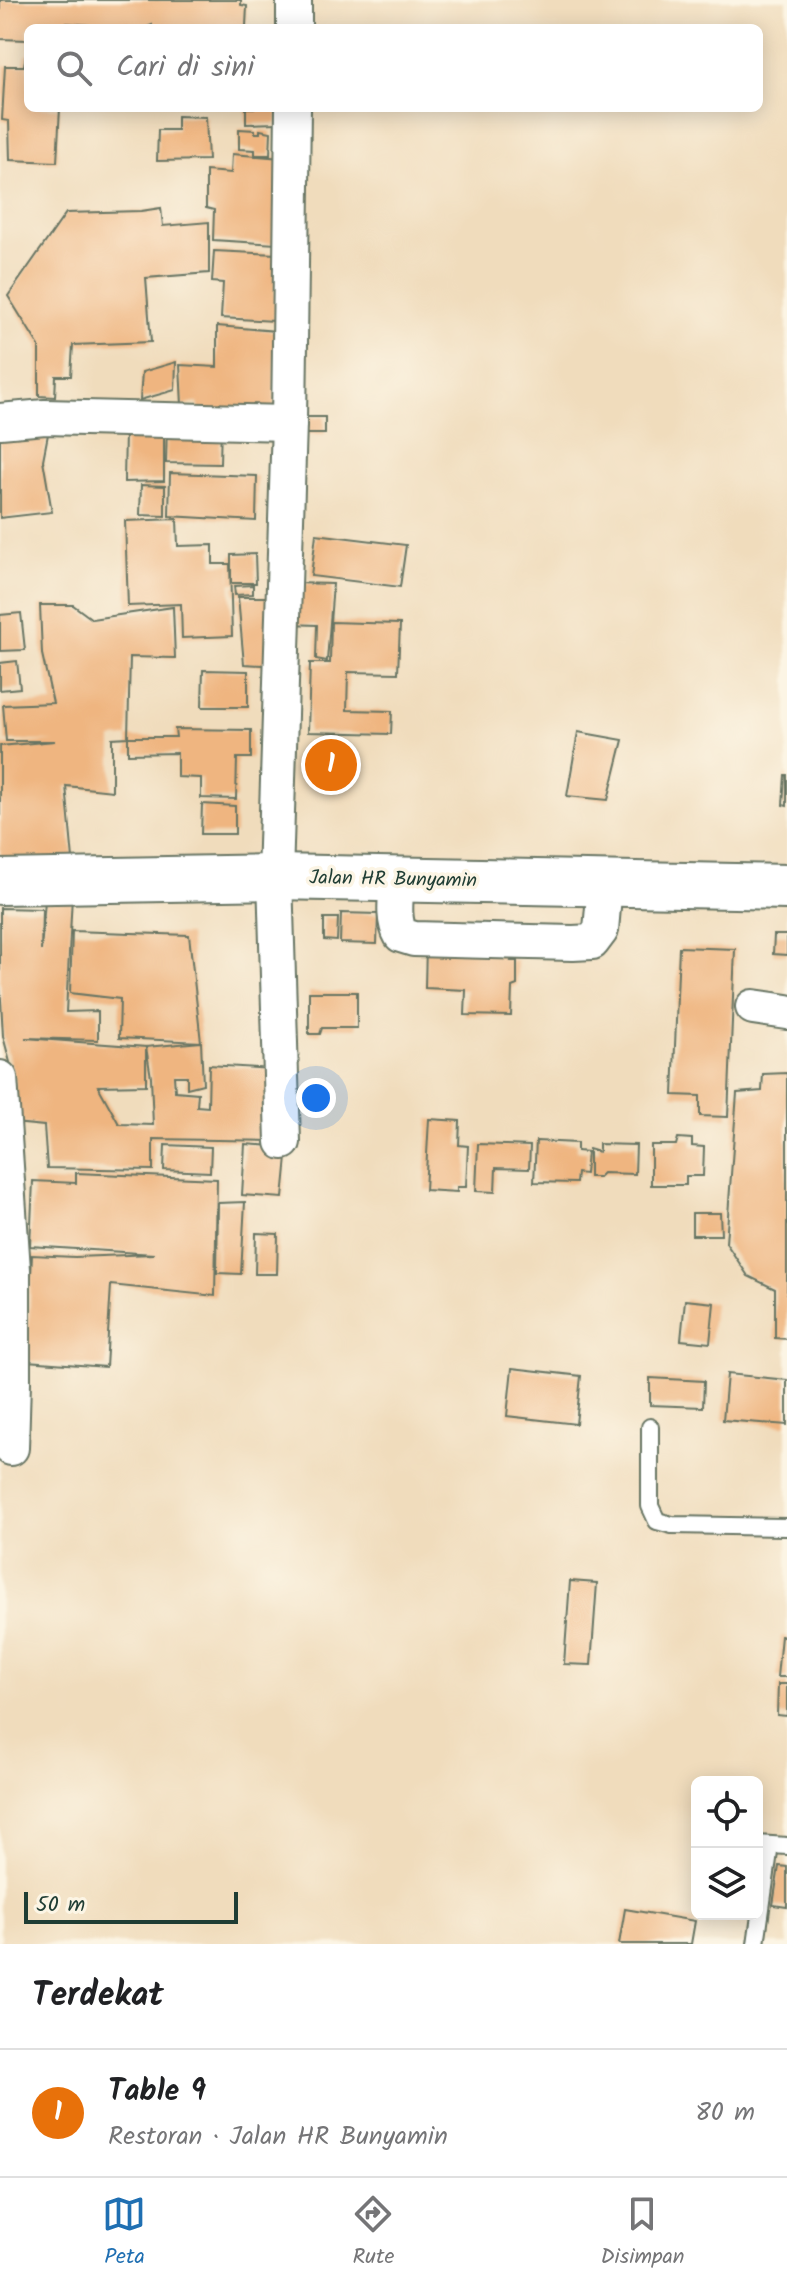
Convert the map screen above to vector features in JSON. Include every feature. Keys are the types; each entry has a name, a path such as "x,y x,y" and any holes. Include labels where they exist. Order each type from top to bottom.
{"main road":[{"name":"Jalan HR Bunyamin","path":"0,882 275,877 787,887"}],"street":[{"path":"294,0 294,24"},
{"path":"283,1142 275,877 289,423 293,112"},
{"path":"0,421 45,417 289,423"},
{"path":"397,880 395,913 401,935 414,939 573,943 592,942 600,933 605,884"},
{"path":"753,1007 787,1012"},
{"path":"0,1078 13,1382 11,1448"}],"lane":[{"path":"650,1427 650,1506 657,1521 672,1525 787,1527"},
{"path":"756,1944 771,1845"}],"building":[{"path":"0,0 241,0 241,5 247,6 246,24 24,24 24,40 0,39"},
{"path":"5,66 24,66 24,112 60,112 57,162 10,160 9,121 2,120"},
{"path":"246,112 278,112 277,123 246,124"},
{"path":"177,116 206,117 208,160 157,161 158,130 177,130"},
{"path":"239,129 255,130 255,133 260,133 260,130 271,132 270,155 255,155 255,150 239,149"},
{"path":"232,154 282,158 276,244 213,240 214,210 206,208 206,171 231,173"},
{"path":"161,208 163,226 209,222 209,273 146,278 151,342 73,345 71,376 56,376 55,397 39,396 39,346 8,296 66,213"},
{"path":"214,251 276,254 274,321 221,318 223,283 212,282"},
{"path":"217,326 276,331 274,415 200,414 198,403 182,405 180,365 217,367"},
{"path":"176,362 175,390 140,400 142,372"},
{"path":"303,417 325,417 325,434 303,434"},
{"path":"167,422 221,423 220,464 166,463"},
{"path":"49,429 43,460 52,512 0,518 0,430"},
{"path":"125,432 164,432 164,481 124,482"},
{"path":"170,473 257,476 256,521 169,516"},
{"path":"141,485 165,486 165,516 140,515"},
{"path":"177,519 178,546 213,545 213,564 230,564 232,636 182,638 181,604 128,606 125,521"},
{"path":"316,534 406,545 400,587 311,576"},
{"path":"255,554 256,583 231,583 231,555"},
{"path":"293,583 333,584 327,661 316,659 317,625 291,624"},
{"path":"253,585 253,594 235,595 234,586"},
{"path":"238,597 280,597 280,666 244,664"},
{"path":"40,605 73,605 92,619 173,607 175,658 130,657 128,737 112,738 112,791 66,786 73,859 0,861 0,746 55,741 6,741 3,705 53,703 42,654"},
{"path":"21,613 25,650 0,651 0,615"},
{"path":"331,622 400,624 398,673 348,672 347,710 392,711 391,734 308,732 310,663 330,663"},
{"path":"17,661 20,688 0,690 0,663"},
{"path":"203,670 248,671 248,707 202,707"},
{"path":"175,729 251,730 251,758 237,758 236,799 201,798 201,778 177,777 177,753 128,754 128,737 176,737"},
{"path":"578,732 623,740 608,800 567,796"},
{"path":"787,775 787,806 783,805"},
{"path":"202,804 235,806 235,834 201,834"},
{"path":"72,896 66,1012 98,1011 98,1040 25,1038 146,1047 201,1042 203,1084 187,1088 187,1076 174,1076 175,1091 198,1093 197,1106 208,1107 209,1065 272,1069 274,1141 153,1139 153,1170 47,1168 44,1126 14,1123 15,1081 3,1036 0,908 42,909 41,951 45,900","holes":["146,1047 153,1125 119,1124 98,1086 146,1085"]},
{"path":"341,913 378,914 377,944 340,943"},
{"path":"324,918 338,918 337,941 324,940"},
{"path":"72,931 189,935 201,1042 119,1038 120,999 70,993"},
{"path":"774,935 787,935 787,955 773,954"},
{"path":"426,945 513,955 511,961 517,961 517,985 512,987 511,1016 465,1015 466,990 425,988"},
{"path":"679,947 735,949 728,1117 700,1116 700,1096 673,1095"},
{"path":"309,992 357,992 357,1028 322,1028 320,1034 309,1034"},
{"path":"787,1073 787,1339 775,1338 775,1289 748,1276 726,1243 737,1093 762,1091 763,1074"},
{"path":"429,1119 460,1121 459,1145 468,1146 466,1187 457,1187 457,1192 425,1190"},
{"path":"678,1138 692,1139 692,1146 704,1147 703,1176 686,1176 686,1185 651,1185 651,1145 676,1145"},
{"path":"536,1141 577,1143 577,1151 587,1152 585,1174 577,1173 576,1183 534,1182"},
{"path":"245,1144 288,1147 283,1198 242,1195"},
{"path":"478,1144 530,1146 529,1169 496,1168 495,1192 476,1191"},
{"path":"599,1144 636,1145 635,1174 603,1173 599,1177 589,1177 589,1149 599,1152"},
{"path":"165,1145 211,1147 210,1172 164,1170"},
{"path":"76,1173 217,1179 215,1296 111,1285 106,1367 27,1361 32,1255 154,1254 30,1246 33,1181 76,1183"},
{"path":"245,1202 241,1274 217,1273 218,1203"},
{"path":"692,1213 720,1213 721,1235 692,1235"},
{"path":"256,1233 278,1234 277,1274 255,1274"},
{"path":"685,1300 714,1303 710,1343 681,1340"},
{"path":"512,1368 581,1376 576,1424 507,1416"},
{"path":"727,1374 787,1380 787,1425 723,1420"},
{"path":"650,1378 704,1381 703,1407 650,1405"},
{"path":"570,1581 597,1583 591,1665 564,1664"},
{"path":"781,1636 787,1637 787,1677 777,1677"},
{"path":"778,1684 787,1684 787,1716 777,1715"},
{"path":"779,1866 787,1867 787,1907 773,1905"},
{"path":"625,1909 695,1921 691,1944 619,1944"}],"place":[{"name":"Table 9","path":"331,765"}]}
